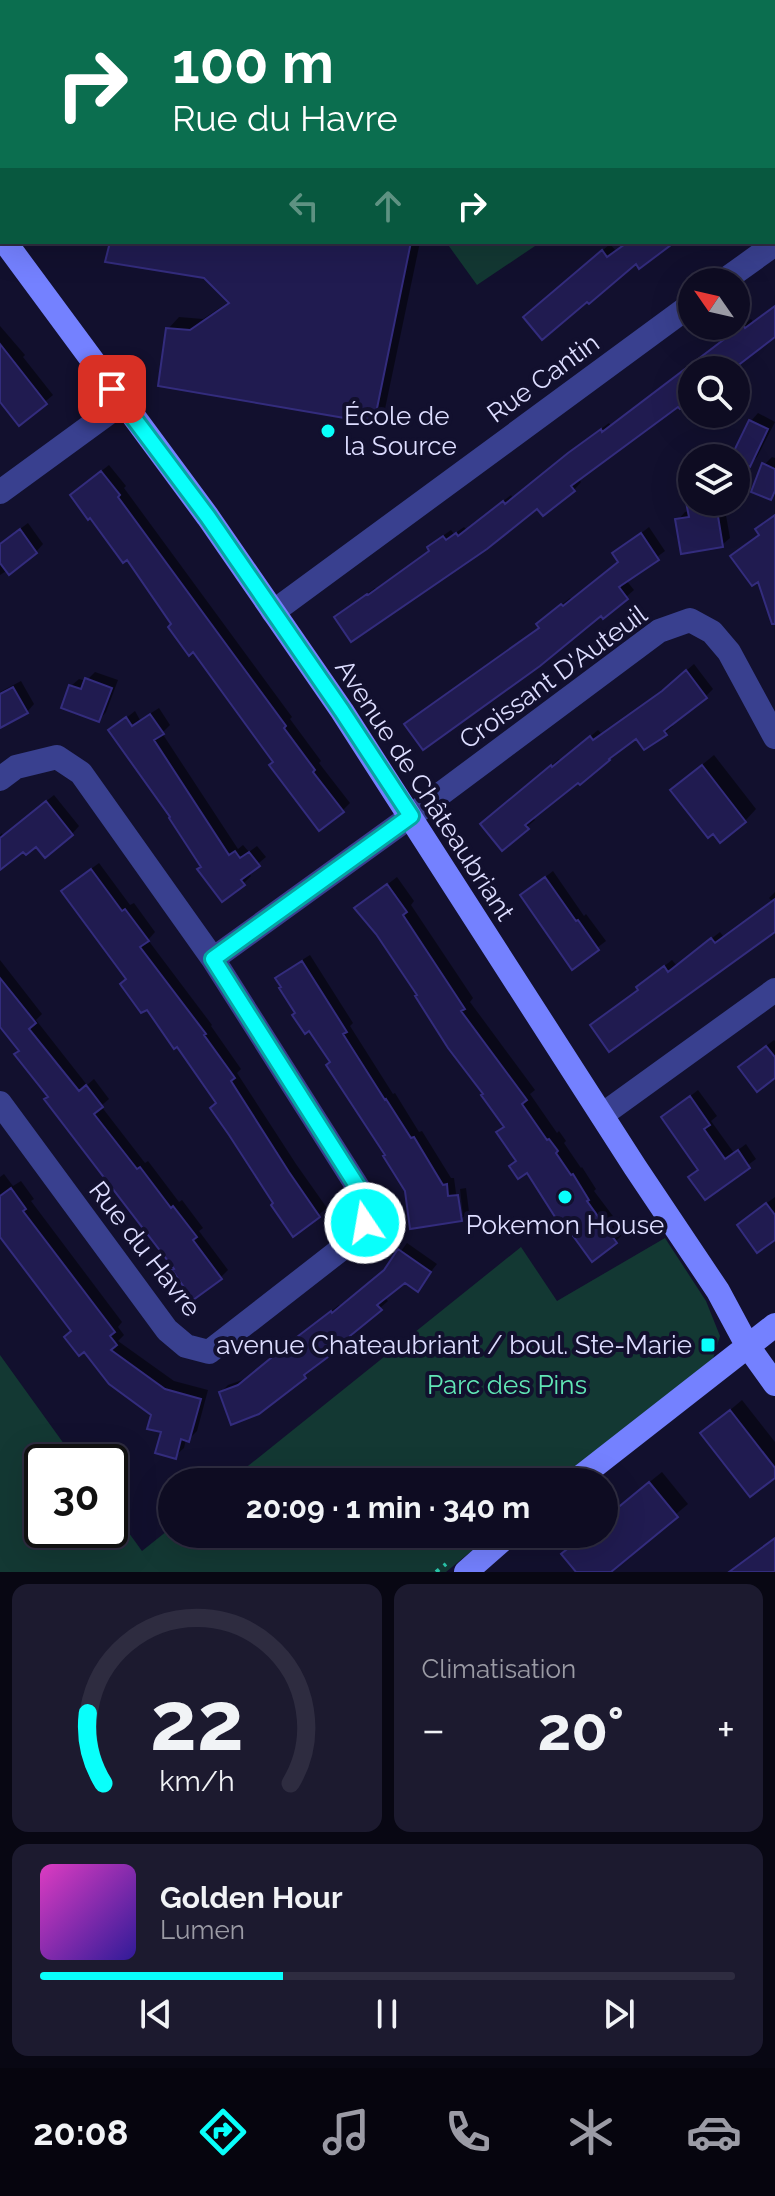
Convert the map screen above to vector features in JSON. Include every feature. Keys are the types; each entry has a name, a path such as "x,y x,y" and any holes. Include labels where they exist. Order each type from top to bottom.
{"street":[{"name":"Avenue de Châteaubriant","path":"6,244 208,517 342,711 718,1291 747,1345 775,1384"},
{"path":"742,268 775,244"},
{"name":"Rue Cantin","path":"273,612 678,314"},
{"path":"0,492 122,403"},
{"name":"Croissant D'Auteuil","path":"411,816 659,631 690,620 712,632 729,652 775,737"},
{"name":"Rue du Havre","path":"0,779 16,767 57,757 81,773 213,959 366,1200 365,1223 358,1236 209,1352 186,1346 167,1330 0,1103"},
{"path":"213,959 411,816"},
{"path":"602,1115 775,990"},
{"path":"592,1468 775,1325"},
{"path":"466,1572 493,1548"}],"green space":[{"path":"447,244 538,244 477,285"},
{"name":"Parc des Pins","path":"665,1238 706,1301 720,1336 712,1362 573,1468 245,1468 521,1247 557,1301"},
{"path":"0,1355 64,1444 24,1444 24,1548 128,1548 128,1532 142,1551 158,1538 158,1548 475,1548 446,1572 0,1572"}],"building":[{"path":"110,244 411,244 374,423 158,386 166,328 190,330 229,303 204,278 105,262"},
{"path":"625,244 672,244 639,269 636,264 542,340 523,317 602,250 607,257"},
{"path":"775,306 775,337 750,356 702,356 723,340 750,340 750,324"},
{"path":"0,344 47,404 19,426 0,402"},
{"path":"678,374 678,407 571,486 575,491 543,516 537,509 487,549 351,642 334,617 429,551 427,547 443,536 446,540 456,533 458,536 503,501 505,504 601,429 602,432"},
{"path":"750,420 768,429 750,467 750,444 737,444 745,428 750,428"},
{"path":"762,463 775,469 775,491 771,500 751,492"},
{"path":"101,471 286,726 284,728 315,770 313,772 344,812 319,831 269,765 273,762 193,652 189,656 168,627 171,624 127,560 123,563 70,495"},
{"path":"775,515 775,624 772,624 758,582 752,586 730,556 759,535 755,529"},
{"path":"718,516 723,547 681,554 675,519"},
{"path":"20,529 37,553 9,575 0,563 0,544"},
{"path":"641,533 659,560 619,587 628,599 423,750 404,724 539,628 536,624 618,562 612,553"},
{"path":"686,670 707,698 664,731 667,735 644,750 636,739 609,759 580,785 578,783 525,825 529,829 502,851 480,824 551,765 590,736 593,740"},
{"path":"85,678 112,688 99,722 61,708 69,685 81,689"},
{"path":"13,687 28,713 0,728 0,694"},
{"path":"150,714 164,734 154,740 229,855 235,851 240,858 249,852 260,866 241,880 245,885 222,902 197,869 201,867 170,817 108,730 126,717 132,726"},
{"path":"702,765 746,822 720,843 713,834 708,838 670,790"},
{"path":"46,801 73,835 45,858 36,847 26,855 23,852 0,870 0,838"},
{"path":"91,869 149,941 140,947 206,1034 235,1078 231,1081 320,1217 293,1237 210,1108 216,1103 147,1010 141,1013 120,984 126,979 61,891"},
{"path":"545,877 599,950 572,970 520,895"},
{"path":"387,884 407,912 403,915 465,1009 461,1011 527,1100 522,1104 558,1151 556,1153 617,1243 592,1262 560,1218 557,1220 527,1173 518,1179 509,1166 516,1161 496,1132 504,1127 448,1048 376,934 354,908"},
{"path":"775,899 775,932 609,1052 590,1025 638,990 636,987 664,966 668,972 711,938 715,943"},
{"path":"302,961 385,1100 411,1138 414,1137 443,1185 447,1184 448,1196 458,1195 462,1221 410,1229 405,1191 326,1065 330,1062 309,1031 305,1034 279,988 275,978"},
{"path":"0,978 36,1023 29,1029 79,1091 86,1085 103,1107 94,1114 197,1237 193,1240 222,1279 193,1300 174,1269 44,1099 48,1097 14,1054 19,1051 0,1027"},
{"path":"766,1046 775,1057 775,1078 757,1092 738,1067"},
{"path":"690,1096 710,1125 704,1129 725,1159 738,1150 750,1168 705,1200 688,1177 698,1170 661,1117"},
{"path":"11,1188 26,1209 23,1211 115,1332 110,1336 117,1345 111,1350 165,1389 201,1399 189,1442 181,1439 176,1459 155,1453 161,1432 147,1429 151,1415 109,1384 84,1352 79,1356 64,1337 71,1331 0,1237 0,1196"},
{"path":"766,1203 775,1215 775,1240 757,1253 737,1225"},
{"path":"398,1249 431,1272 418,1292 405,1283 377,1305 382,1310 350,1336 352,1339 304,1375 306,1378 259,1414 231,1425 219,1392 238,1385 332,1313 384,1270"},
{"path":"730,1410 775,1468 775,1478 750,1497 700,1433"},
{"path":"649,1482 678,1517 611,1572 576,1572 561,1554 568,1548 618,1548 618,1507"},
{"path":"775,1538 775,1572 729,1572"}],"place":[{"name":"École de la Source","path":"328,431"},
{"name":"Pokemon House","path":"565,1197"},
{"name":"avenue Chateaubriant / boul. Ste-Marie","path":"708,1345"}],"route":[{"path":"112,389 208,517 411,816 213,959 366,1200 365,1223"}]}
